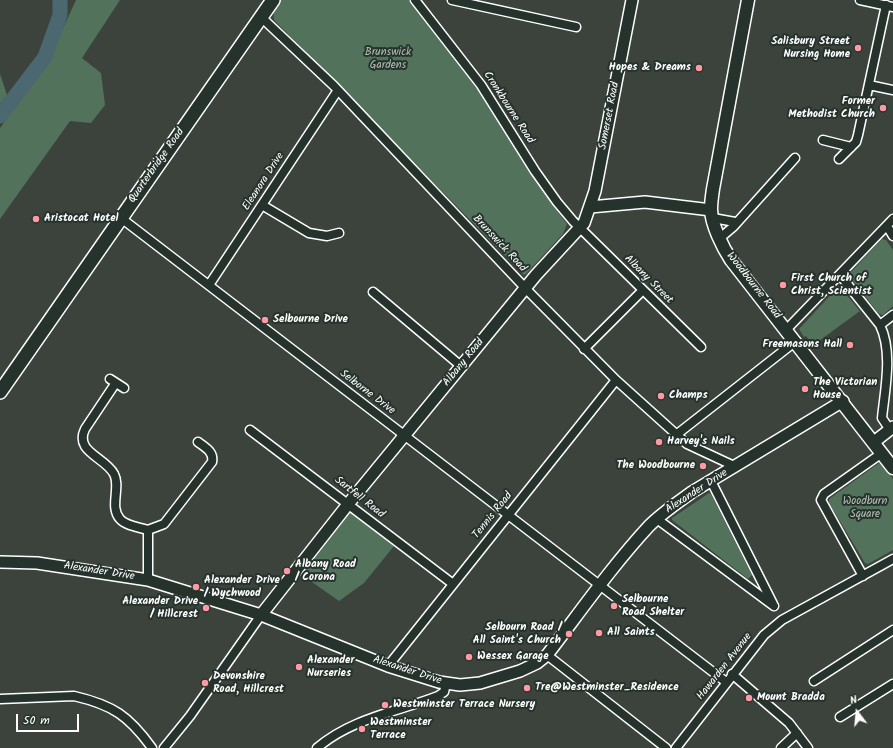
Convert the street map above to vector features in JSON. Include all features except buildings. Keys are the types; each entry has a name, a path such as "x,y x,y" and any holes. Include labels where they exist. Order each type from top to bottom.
{"highway":[{"name":"Quarterbridge Road","path":"0,392 273,0"}],"main road":[{"name":"Somerset Road","path":"590,208 601,162 632,0"},
{"name":"Woodbourne Road","path":"748,0 713,189 712,214 720,238 731,260 787,329 893,468"},
{"path":"590,208 645,202 712,214"},
{"name":"Albany Road","path":"261,615 349,503 525,288 581,228 590,208"},
{"name":"Alexander Drive","path":"0,562 50,565 148,580 261,615 388,666 446,684 470,684 500,678 537,663 547,655 601,586 657,519 692,492 843,401"},
{"path":"874,442 891,429"}],"street":[{"name":"Cronkbourne Road","path":"415,0 481,85 557,202 581,228"},
{"path":"452,0 576,27"},
{"path":"839,159 856,142 869,85 890,6 873,1 860,0"},
{"name":"Brunswick Road","path":"262,17 338,90 525,288 616,380 676,435 697,450 732,465 734,468"},
{"path":"869,85 893,90"},
{"name":"Eleanora Drive","path":"209,285 338,90"},
{"path":"823,140 851,147"},
{"path":"720,238 795,158"},
{"path":"262,205 309,233 327,236 339,232"},
{"path":"712,214 735,222"},
{"name":"Selborne Drive","path":"121,218 726,682"},
{"path":"787,329 893,219"},
{"path":"886,226 893,236"},
{"name":"Albany Street","path":"581,228 701,347"},
{"path":"840,275 880,325 887,342 889,361 882,418 891,429"},
{"path":"584,349 643,290"},
{"path":"373,292 461,366"},
{"path":"880,325 893,315"},
{"path":"676,435 796,341"},
{"name":"Tennis Road","path":"388,666 616,380"},
{"path":"124,388 112,381 83,434 83,442 85,447 107,465 115,475 117,484 116,512 124,523 148,530 164,524 212,462 213,457 210,452 198,442"},
{"name":"Sartfell Road","path":"250,430 349,503 453,584"},
{"path":"882,453 824,494 821,500 862,576 893,559"},
{"path":"657,519 774,606 711,481"},
{"path":"148,530 148,580"},
{"name":"Hawarden Avenue","path":"676,748 764,634 782,620 862,576"},
{"path":"164,748 190,716 261,615"},
{"path":"814,682 893,630"},
{"path":"547,655 666,748"},
{"path":"732,674 769,705 797,733 808,748"},
{"path":"317,748 342,730 368,719 438,696 444,692 446,684"},
{"path":"840,717 893,684"},
{"path":"0,698 74,696 86,699 106,706 132,722 152,748"},
{"path":"780,748 797,733"}],"green space":[{"path":"76,0 120,0 82,58 101,73 105,105 91,123 70,121 0,219 0,128 48,61"},
{"name":"Brunswick Gardens","path":"279,0 409,0 476,86 552,204 567,224 563,234 526,274 524,275 274,20 273,8"},
{"path":"0,74 7,95 0,104"},
{"path":"882,239 886,240 893,250 893,306 883,315 879,314 850,277 850,273"},
{"path":"839,286 860,311 812,346 806,336 804,337 799,329"},
{"name":"Woodburn Square","path":"879,463 883,465 893,479 893,550 868,564 865,563 829,503 829,499"},
{"path":"709,493 711,494 752,575 748,579 672,520 672,518"},
{"path":"350,512 394,546 364,583 339,601 302,575"}],"waterway":[{"path":"0,116 45,57 60,15 60,0"}],"place":[{"name":"Salisbury Street Nursing Home","path":"858,48"},
{"name":"Hopes & Dreams","path":"699,68"},
{"name":"Former Methodist Church","path":"883,108"},
{"name":"Aristocat Hotel","path":"36,219"},
{"name":"First Church of Christ, Scientist","path":"783,285"},
{"name":"Selbourne Drive","path":"265,320"},
{"name":"Freemasons Hall","path":"850,345"},
{"name":"The Victorian House","path":"805,389"},
{"name":"Champs","path":"661,396"},
{"name":"Harvey's Nails","path":"659,442"},
{"name":"The Woodbourne","path":"703,466"},
{"name":"Albany Road / Corona","path":"287,571"},
{"name":"Alexander Drive / Wychwood","path":"196,587"},
{"name":"Selbourne Road Shelter","path":"614,606"},
{"name":"Alexander Drive / Hillcrest","path":"206,608"},
{"name":"All Saints","path":"599,633"},
{"name":"Selbourn Road / All Saint's Church","path":"569,634"},
{"name":"Wessex Garage","path":"469,657"},
{"name":"Alexander Nurseries","path":"299,667"},
{"name":"Devonshire Road, Hillcrest","path":"205,683"},
{"name":"Tre@Westminster_Residence","path":"527,688"},
{"name":"Mount Bradda","path":"749,698"},
{"name":"Westminster Terrace Nursery","path":"385,705"},
{"name":"Westminster Terrace","path":"362,729"}]}
